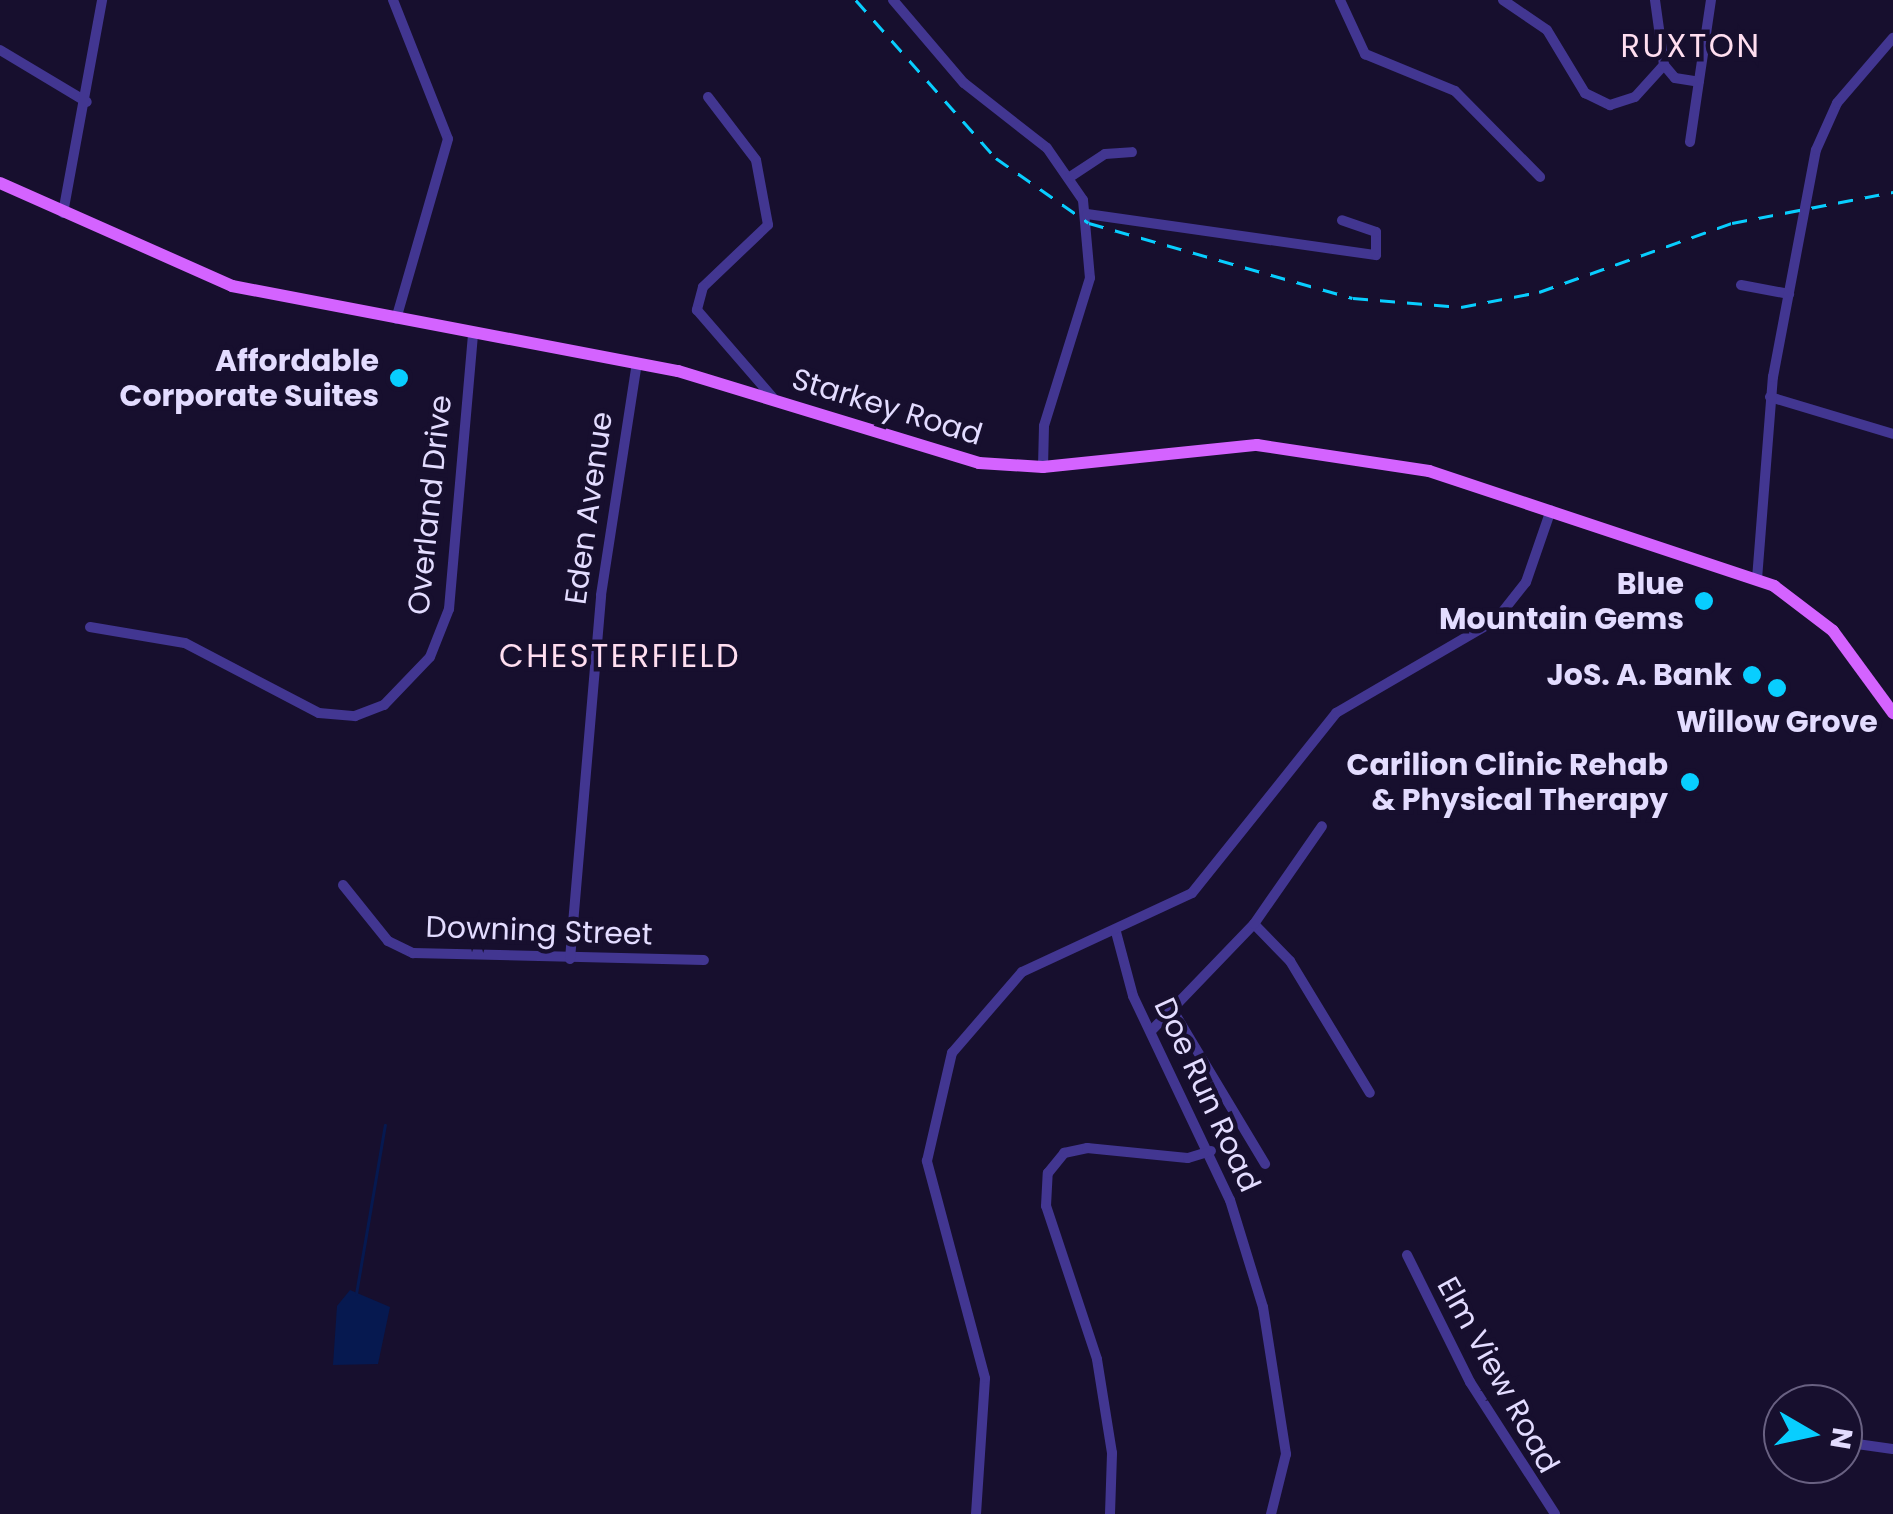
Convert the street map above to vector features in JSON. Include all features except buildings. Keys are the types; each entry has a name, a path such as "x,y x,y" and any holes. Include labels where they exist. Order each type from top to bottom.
{"main road":[{"name":"Starkey Road","path":"0,182 201,277 396,320 637,363 774,399 926,452 1043,466 1181,447 1304,448 1406,465 1758,578 1833,631 1893,713"}],"street":[{"path":"63,213 87,102 102,0"},
{"path":"392,0 448,139 396,320"},
{"path":"893,0 964,83 1070,177 1087,214 1090,278 1044,426 1043,466"},
{"path":"1340,0 1365,54 1455,92 1540,178"},
{"path":"1503,0 1547,30 1600,103 1628,102 1664,64"},
{"path":"1655,0 1664,64 1675,78 1700,82"},
{"path":"1690,142 1711,0"},
{"path":"1758,578 1770,397 1821,134 1893,38"},
{"path":"0,50 87,102"},
{"path":"708,97 756,160 768,225 703,286 697,310 760,372 774,399"},
{"path":"1070,177 1105,154 1132,152"},
{"path":"1087,214 1376,255 1376,232 1342,220"},
{"path":"1741,284 1789,294"},
{"name":"Overland Drive","path":"90,626 185,643 320,713 354,716 384,705 430,658 450,608 473,333"},
{"name":"Eden Avenue","path":"570,959 601,595 637,363"},
{"path":"1770,397 1893,434"},
{"path":"976,1514 984,1378 930,1187 934,1099 964,1034 1000,990 1044,959 1116,932 1210,876 1286,766 1336,713 1496,620 1526,582 1550,510"},
{"path":"1151,1032 1175,1014 1254,924 1322,826"},
{"name":"Downing Street","path":"343,885 406,951 570,959 704,960"},
{"path":"1254,924 1290,962 1370,1092"},
{"name":"Doe Run Road","path":"1116,932 1151,1032 1211,1151 1272,1348 1286,1454 1271,1514"},
{"path":"1175,1014 1196,1035 1220,1096 1264,1164"},
{"path":"1110,1514 1108,1420 1084,1309 1046,1206 1048,1173 1064,1153 1086,1148 1188,1158 1211,1151"},
{"name":"Elm View Road","path":"1407,1255 1470,1382 1555,1514"},
{"path":"1863,1444 1893,1448"}],"shaded area":[{"path":"350,1290 390,1307 378,1364 333,1365 337,1306"}],"waterway":[{"path":"356,1294 385,1125"}],"railway":[{"path":"856,0 996,158 1089,223 1353,298 1461,307 1539,292 1732,223 1893,192"}],"place":[{"name":"Affordable Corporate Suites","path":"399,378"},
{"name":"Blue Mountain Gems","path":"1704,601"},
{"name":"JoS. A. Bank","path":"1752,675"},
{"name":"Willow Grove","path":"1777,688"},
{"name":"Carilion Clinic Rehab & Physical Therapy","path":"1690,782"}],"district":[{"name":"RUXTON","path":"1691,46"},
{"name":"CHESTERFIELD","path":"620,656"}]}
